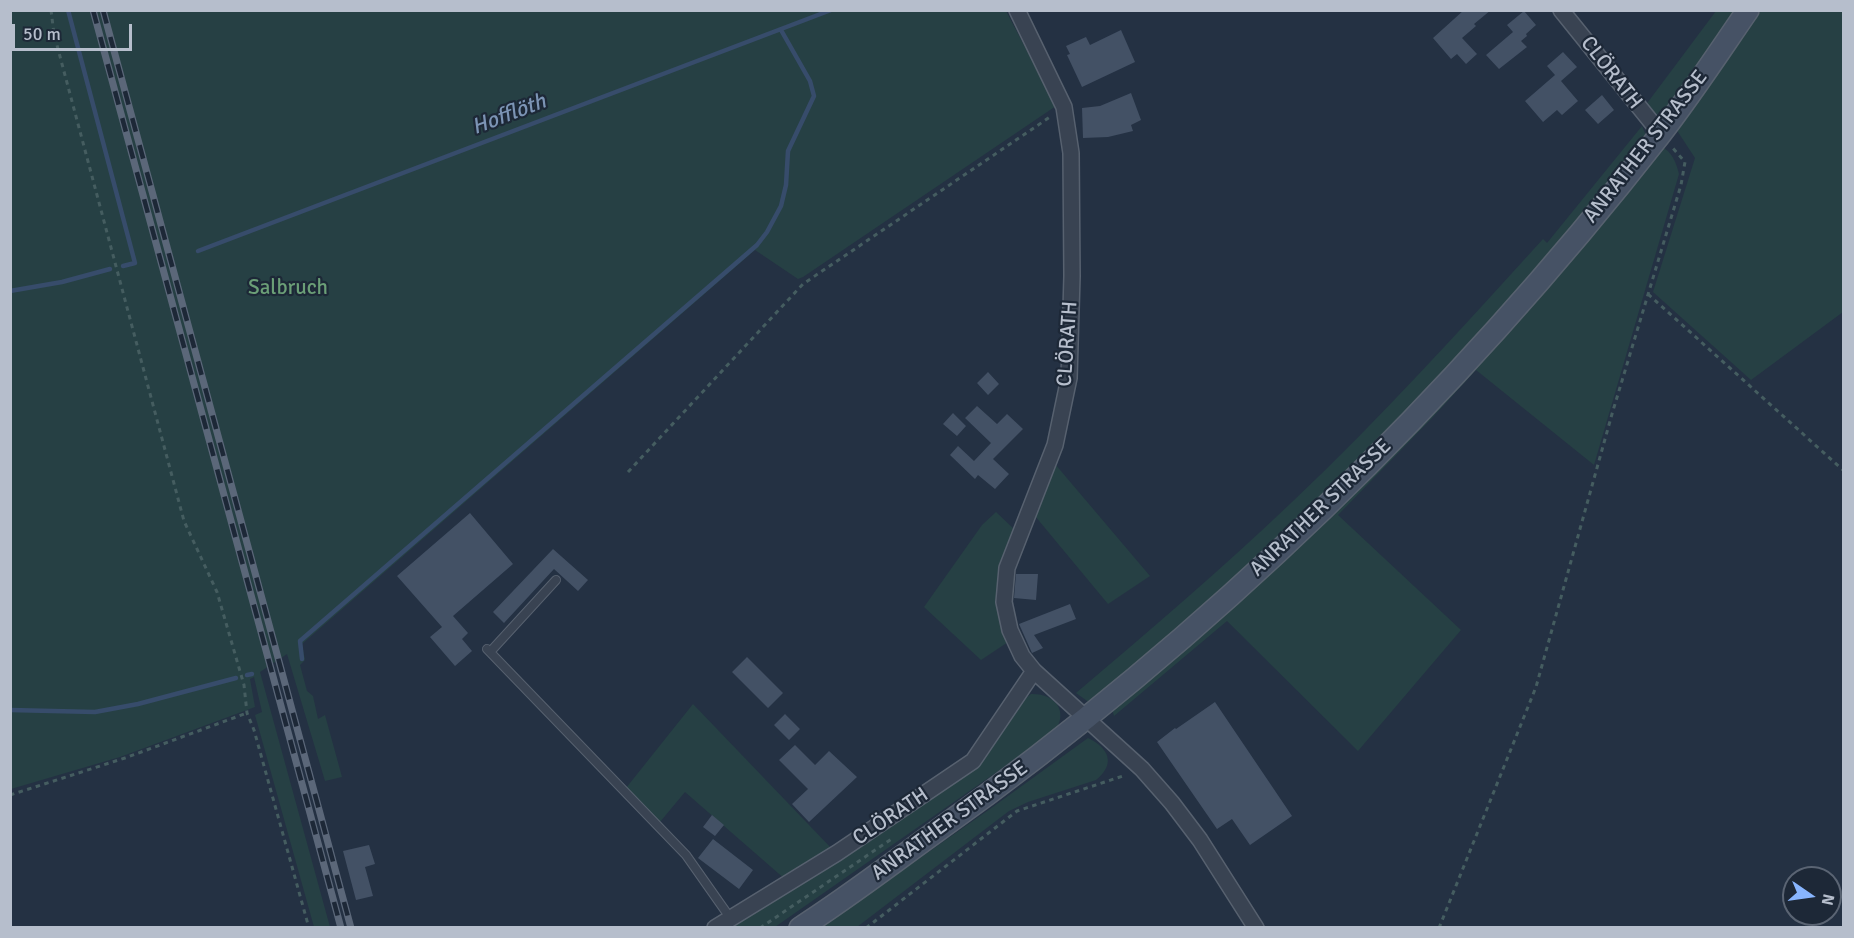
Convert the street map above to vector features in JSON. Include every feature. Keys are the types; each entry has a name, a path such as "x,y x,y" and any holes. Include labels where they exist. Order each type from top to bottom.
{"main road":[{"name":"ANRATHER STRASSE","path":"806,924 1007,781 1087,719 1227,599 1325,506 1452,378 1551,267 1661,134 1748,10"}],"street":[{"name":"CLÖRATH","path":"1017,10 1064,108 1071,153 1072,276 1069,378 1055,445 1007,568 1004,602 1010,630 1022,656 1034,671 1142,769 1172,803 1200,840 1256,927"},
{"name":"CLÖRATH","path":"1561,10 1661,134"},
{"name":"CLÖRATH","path":"715,927 837,854 973,760 1034,671"}],"lane":[{"path":"556,580 489,651 686,855 731,919"}],"path":[{"path":"51,10 54,34 184,521 217,592 244,685 247,713 254,730 309,927"},
{"path":"627,472 803,284 1064,108"},
{"path":"1439,927 1536,687 1612,414 1681,185 1685,162 1661,134"},
{"path":"1648,294 1844,471"},
{"path":"10,795 125,758 247,713"},
{"path":"866,927 1017,811 1142,769"}],"green space":[{"name":"Salbruch","path":"11,11 1006,11 1056,106 803,277 798,279 755,250 302,644 305,660 300,665 307,691 313,696 318,719 325,715 342,777 325,781 287,654 260,672 330,927 314,927 255,715 262,712 254,677 250,679 255,707 120,757 11,789"},
{"path":"1716,11 1739,11 1663,118 1645,106"},
{"path":"1761,11 1843,11 1843,312 1751,380 1653,292 1695,158 1678,132 1677,126"},
{"path":"1642,126 1647,138 1521,289 1348,473 1218,596 1090,703 1076,693 1239,552 1356,439 1543,239 1547,243"},
{"path":"1660,146 1673,157 1679,174 1594,465 1476,370 1338,515 1461,630 1358,751 1227,621 1114,716 1112,709 1229,607"},
{"path":"1055,464 1150,576 1108,604 1035,516"},
{"path":"996,512 1014,529 998,570 997,605 1008,642 981,660 924,607 982,525"},
{"path":"1031,694 1047,697 1057,705 1060,717 1054,732 775,927 723,928 979,761 1022,701"},
{"path":"693,704 833,850 786,880 685,792 660,822 626,788"},
{"path":"1088,738 1105,751 1108,762 1096,780 1028,802 1009,811 857,927 820,928 990,809"}],"building":[{"path":"1464,10 1491,10 1462,38 1477,54 1466,64 1457,54 1451,59 1433,38"},
{"path":"1524,11 1536,25 1521,41 1527,47 1499,69 1486,55 1513,32 1507,25"},
{"path":"1121,30 1135,62 1082,87 1067,55 1070,54 1066,46 1086,37 1090,45"},
{"path":"1563,52 1577,67 1561,81 1578,101 1562,115 1557,110 1543,122 1525,101 1555,75 1547,66"},
{"path":"1131,93 1141,120 1131,125 1133,131 1108,137 1083,138 1082,108 1100,106"},
{"path":"1602,95 1614,110 1598,124 1585,110"},
{"path":"988,372 999,384 988,395 977,383"},
{"path":"977,406 997,424 1007,414 1023,429 993,459 1009,474 995,489 978,475 975,479 950,455 958,446 974,461 991,443 965,418"},
{"path":"953,413 966,426 957,436 943,424"},
{"path":"470,513 513,564 453,616 468,633 462,639 472,651 455,666 430,637 442,627 397,576"},
{"path":"553,549 588,580 578,591 554,569 504,623 493,612"},
{"path":"1016,574 1038,574 1036,600 1014,598"},
{"path":"1070,604 1076,619 1034,635 1043,648 1032,653 1019,624"},
{"path":"747,657 783,693 768,708 732,672"},
{"path":"1215,702 1292,816 1250,845 1232,819 1217,829 1157,742"},
{"path":"785,714 800,729 789,740 774,725"},
{"path":"795,745 815,765 829,751 857,777 809,822 792,804 808,789 779,760"},
{"path":"712,815 724,825 715,836 703,827"},
{"path":"713,839 753,870 739,889 698,858"},
{"path":"369,845 375,864 365,867 373,896 356,900 343,851"}],"waterway":[{"path":"68,10 135,263 123,266"},
{"name":"Hofflöth","path":"198,251 831,10"},
{"path":"302,659 300,641 757,245 767,232 781,206 786,185 788,151 814,96 810,81 781,30"},
{"name":"Hofflöth","path":"10,291 62,282 110,269"},
{"path":"247,675 252,674"},
{"path":"10,710 95,712 138,704 236,678"}],"railway":[{"path":"93,10 341,928"},
{"path":"103,10 351,928"}]}
